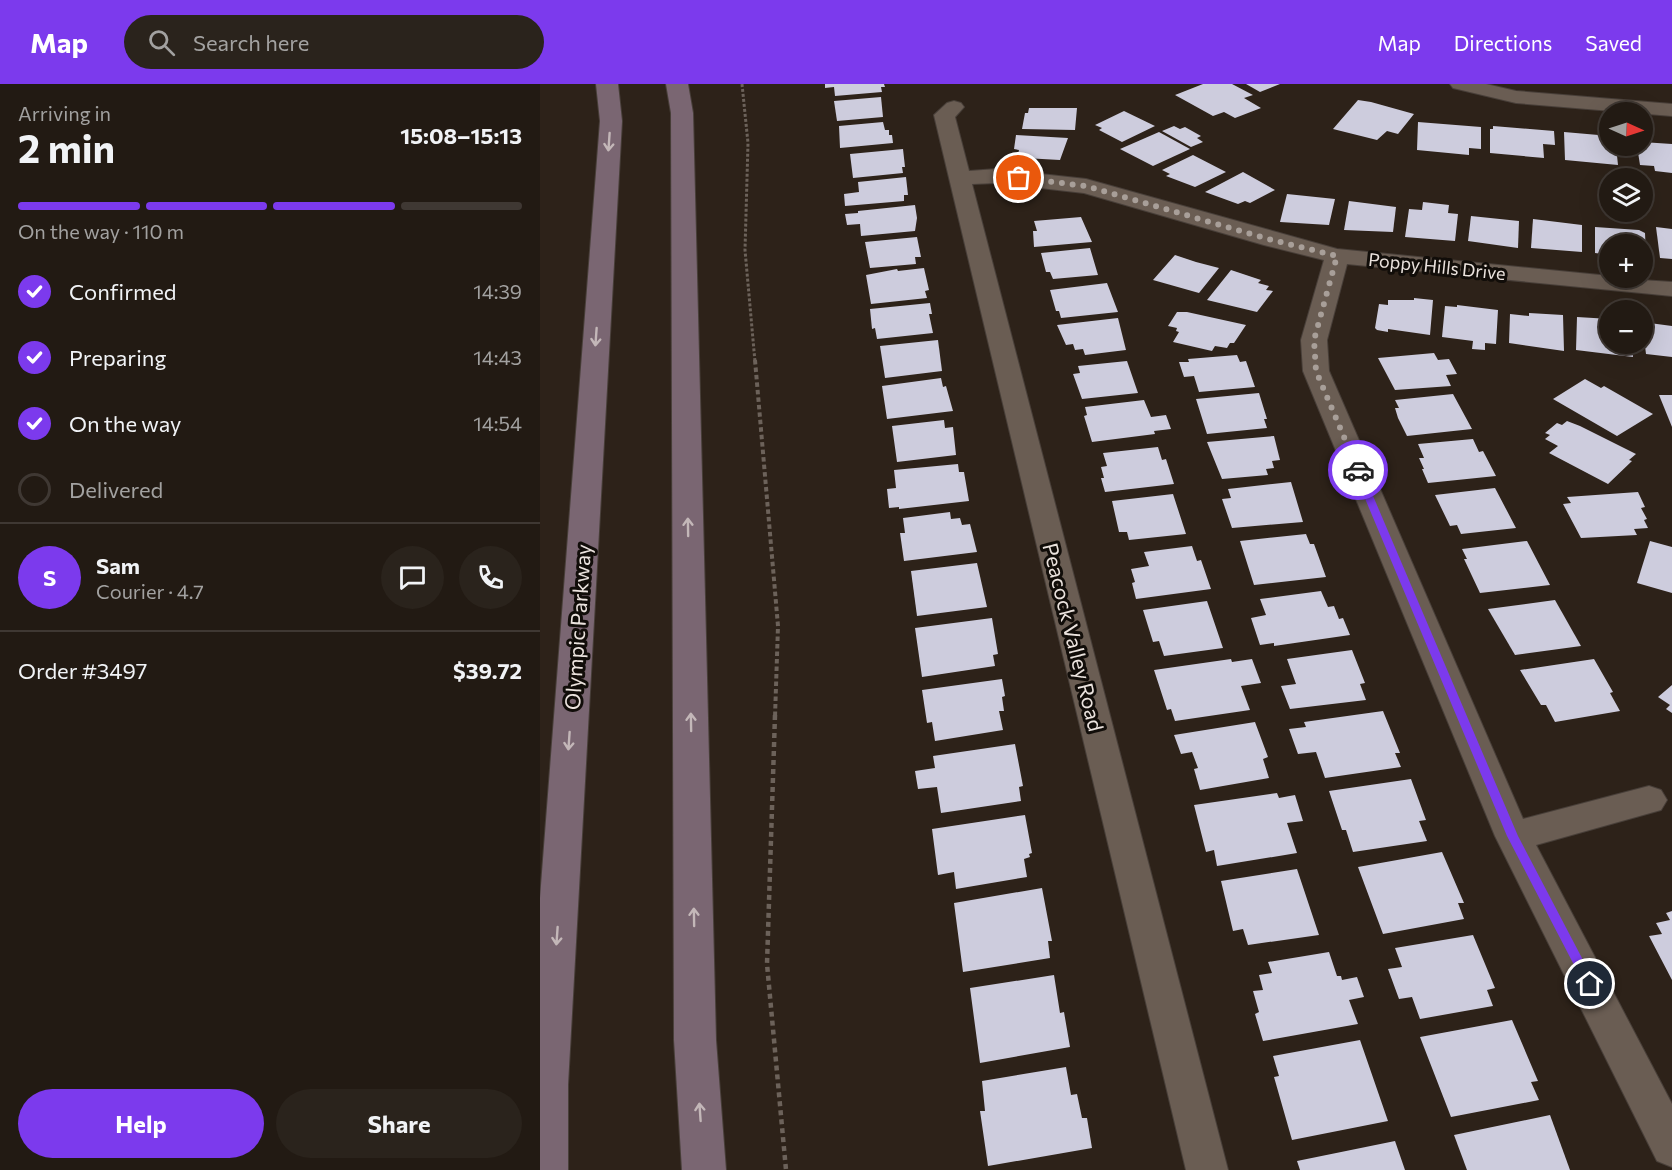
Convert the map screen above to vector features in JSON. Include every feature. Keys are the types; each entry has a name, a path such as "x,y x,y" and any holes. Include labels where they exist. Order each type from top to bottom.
{"main road":[{"name":"Olympic Parkway","path":"546,1170 547,1085 610,121 607,84"},
{"path":"677,84 682,113 695,1040 704,1170"}],"street":[{"path":"1460,84 1537,99 1672,110"},
{"name":"Peacock Valley Road","path":"954,107 944,116 1207,1170"},
{"name":"Poppy Hills Drive","path":"960,178 997,176 1086,186 1272,240 1337,256 1672,289"},
{"path":"1337,256 1314,340 1316,371 1513,836 1672,1147"},
{"path":"1513,836 1649,800"}],"path":[{"path":"742,84 748,143 745,250 778,626 767,964 786,1170"}],"building":[{"path":"825,84 884,84 885,87 881,87 882,92 835,96 834,87 825,88"},
{"path":"1203,84 1232,84 1253,95 1244,98 1261,108 1235,118 1224,112 1213,116 1175,95"},
{"path":"1246,84 1280,84 1260,92"},
{"path":"881,97 883,117 837,121 834,101"},
{"path":"1358,100 1414,114 1398,134 1387,131 1377,140 1333,129"},
{"path":"1029,108 1077,108 1075,130 1022,129 1025,113 1028,113"},
{"path":"1124,111 1155,126 1122,142 1099,130 1102,128 1095,125"},
{"path":"883,122 885,130 889,130 889,135 892,135 893,143 840,148 839,126"},
{"path":"1418,122 1481,127 1481,149 1469,148 1469,155 1417,150"},
{"path":"1174,126 1180,129 1185,127 1201,136 1197,138 1203,142 1191,147 1162,131"},
{"path":"1493,126 1554,131 1555,145 1543,144 1544,158 1490,153 1490,129 1493,129"},
{"path":"1159,132 1190,149 1153,166 1120,149"},
{"path":"1564,132 1599,135 1599,156 1617,156 1618,165 1565,160"},
{"path":"1016,135 1068,138 1060,160 1024,158 1025,154 1018,154 1019,150 1014,149"},
{"path":"1653,143 1672,144 1672,173 1655,171 1654,166 1640,165 1639,156 1653,156"},
{"path":"903,149 905,167 902,167 903,173 853,178 850,154"},
{"path":"1193,155 1226,172 1195,187 1166,176 1170,174 1162,170"},
{"path":"1243,172 1275,190 1250,203 1245,201 1238,204 1205,192"},
{"path":"906,177 908,195 904,195 904,201 845,206 844,194 859,192 858,182"},
{"path":"1287,194 1335,199 1329,225 1280,222"},
{"path":"1349,201 1396,207 1393,232 1344,230"},
{"path":"1423,202 1449,205 1448,213 1458,214 1455,241 1405,237 1409,209 1422,210"},
{"path":"915,205 917,218 915,231 861,236 860,224 847,225 845,214"},
{"path":"1471,216 1519,221 1518,248 1468,241"},
{"path":"1081,217 1092,242 1034,247 1033,231 1037,231 1034,221"},
{"path":"1533,219 1582,225 1582,252 1531,248"},
{"path":"1595,227 1639,230 1645,233 1599,234 1599,254 1595,253"},
{"path":"1656,227 1672,229 1672,259 1660,258"},
{"path":"917,237 921,257 915,257 916,264 870,268 865,242"},
{"path":"1090,248 1098,275 1053,279 1050,272 1046,272 1041,253"},
{"path":"1175,255 1219,268 1199,293 1153,280"},
{"path":"924,268 929,290 925,291 927,298 871,304 866,275 897,269 898,271"},
{"path":"1231,270 1261,280 1258,283 1269,286 1266,290 1273,291 1257,312 1207,300"},
{"path":"1107,283 1118,312 1061,318 1059,311 1056,311 1050,290"},
{"path":"1414,298 1433,300 1430,335 1388,329 1388,332 1375,328 1379,304 1388,305 1388,300 1414,300"},
{"path":"930,303 932,314 929,314 933,333 877,339 875,328 872,329 870,309"},
{"path":"1457,305 1498,310 1496,344 1485,343 1485,350 1472,349 1473,341 1442,337 1445,306 1457,307"},
{"path":"1177,312 1187,312 1246,325 1234,343 1230,343 1227,348 1215,346 1212,351 1173,342 1179,332 1176,331 1177,328 1168,326"},
{"path":"1529,313 1563,315 1564,351 1509,343 1510,314 1529,316"},
{"path":"1577,317 1599,318 1599,353 1576,350"},
{"path":"1118,318 1126,350 1085,355 1083,349 1075,350 1073,344 1066,345 1057,325"},
{"path":"1653,323 1672,326 1672,357 1646,354 1653,354"},
{"path":"938,340 942,371 885,378 880,346"},
{"path":"1434,353 1438,360 1449,359 1457,374 1446,375 1451,386 1395,390 1378,358"},
{"path":"1609,354 1633,354 1633,357"},
{"path":"1237,355 1240,362 1246,361 1255,387 1199,392 1194,376 1184,377 1179,362 1189,362 1188,359"},
{"path":"1127,361 1138,393 1082,399 1073,374 1080,373 1078,366"},
{"path":"941,378 943,387 946,386 953,411 887,419 882,386"},
{"path":"1585,379 1601,388 1604,386 1653,414 1617,436 1553,399"},
{"path":"1259,393 1267,419 1264,419 1267,428 1207,434 1196,399"},
{"path":"1453,394 1472,429 1407,436 1398,418 1395,408 1399,408 1395,400"},
{"path":"1659,395 1672,395 1672,427"},
{"path":"1144,400 1151,417 1166,415 1171,429 1154,431 1155,434 1092,442 1084,416 1087,415 1085,407"},
{"path":"944,420 945,428 953,427 956,455 897,462 892,426"},
{"path":"1567,421 1636,454 1629,460 1632,461 1608,484 1549,453 1558,446 1545,439 1550,435 1545,433 1557,423 1562,425"},
{"path":"1274,436 1280,460 1272,461 1274,468 1266,469 1268,475 1222,479 1207,442"},
{"path":"1473,439 1479,452 1483,451 1496,476 1428,483 1419,458 1424,458 1418,444"},
{"path":"1158,447 1162,460 1166,459 1174,484 1105,492 1101,467 1107,466 1103,453"},
{"path":"958,464 959,472 964,472 969,501 899,509 899,507 889,508 887,489 896,488 894,470"},
{"path":"1291,482 1303,522 1232,528 1222,499 1231,498 1228,489"},
{"path":"1495,488 1516,528 1461,534 1457,525 1450,526 1435,495"},
{"path":"1638,492 1645,507 1641,508 1647,519 1644,520 1648,528 1634,529 1637,535 1581,538 1563,504 1571,503 1567,497"},
{"path":"1173,494 1186,534 1129,540 1127,532 1119,532 1112,501"},
{"path":"950,512 951,519 960,518 962,525 970,524 977,552 904,561 900,533 905,533 903,518"},
{"path":"1306,534 1310,544 1314,544 1326,577 1254,585 1240,541"},
{"path":"1527,541 1550,585 1480,593 1464,559 1467,559 1462,549"},
{"path":"1650,541 1672,547 1672,593 1637,583"},
{"path":"1192,546 1197,561 1201,560 1211,589 1136,599 1132,583 1135,582 1131,569 1149,566 1144,552"},
{"path":"977,563 987,607 917,616 911,571"},
{"path":"1321,591 1328,607 1334,606 1339,619 1343,618 1350,635 1274,646 1274,643 1260,645 1251,618 1266,615 1260,599"},
{"path":"1555,600 1581,646 1515,655 1488,609"},
{"path":"1207,601 1223,648 1164,656 1159,641 1153,642 1143,610"},
{"path":"992,618 998,654 993,655 995,666 922,677 915,628"},
{"path":"1352,650 1365,683 1360,684 1366,700 1290,709 1281,686 1296,684 1287,659"},
{"path":"1231,659 1232,662 1252,659 1261,683 1241,686 1250,710 1175,721 1171,709 1167,710 1154,670"},
{"path":"1594,659 1613,692 1610,693 1620,711 1555,722 1546,705 1541,705 1520,670"},
{"path":"1002,679 1005,696 1002,697 1004,711 999,711 1003,730 935,741 932,722 927,723 922,690"},
{"path":"1672,685 1672,713 1666,709 1670,705 1658,697"},
{"path":"1383,711 1400,753 1395,753 1401,767 1325,778 1316,752 1298,754 1289,729 1306,727 1304,722"},
{"path":"1255,722 1268,757 1263,759 1269,778 1200,790 1194,769 1198,768 1192,752 1181,754 1174,735"},
{"path":"1015,744 1023,786 1019,787 1021,801 941,813 937,787 918,789 915,771 935,768 933,756"},
{"path":"1411,779 1426,820 1419,821 1427,841 1353,852 1346,830 1342,830 1329,791"},
{"path":"1277,793 1279,798 1295,795 1303,821 1287,823 1297,853 1217,866 1214,850 1206,852 1194,805"},
{"path":"1025,815 1032,853 1029,854 1030,857 1024,859 1027,877 956,889 954,872 938,875 932,829"},
{"path":"1442,852 1464,903 1458,903 1464,919 1383,934 1358,867"},
{"path":"1297,869 1319,935 1248,945 1243,929 1233,931 1221,881"},
{"path":"1042,888 1052,941 1048,941 1050,958 963,972 954,903"},
{"path":"1672,911 1672,980 1649,936 1662,934 1656,923 1670,920 1666,913"},
{"path":"1473,935 1495,988 1487,990 1493,1006 1420,1019 1412,997 1399,999 1388,969 1402,967 1395,948"},
{"path":"1329,952 1337,976 1341,976 1342,980 1357,977 1364,997 1349,1000 1358,1024 1263,1041 1255,1014 1259,1012 1253,991 1263,990 1259,975 1272,973 1268,962"},
{"path":"1054,975 1060,1013 1064,1012 1070,1047 980,1063 970,988"},
{"path":"1512,1020 1538,1081 1531,1082 1539,1100 1451,1117 1420,1037"},
{"path":"1360,1040 1388,1121 1292,1140 1274,1077 1279,1076 1273,1056"},
{"path":"1066,1067 1071,1095 1077,1094 1082,1118 1087,1118 1092,1148 988,1166 980,1111 985,1111 982,1081"},
{"path":"1550,1115 1570,1170 1467,1170 1454,1135"},
{"path":"1395,1141 1405,1170 1300,1170 1297,1161"}],"way so far":[{"path":"1019,178 1086,186 1272,240 1337,256 1314,340 1316,371 1358,470"}],"route":[{"path":"1358,470 1513,836 1590,984"}]}
